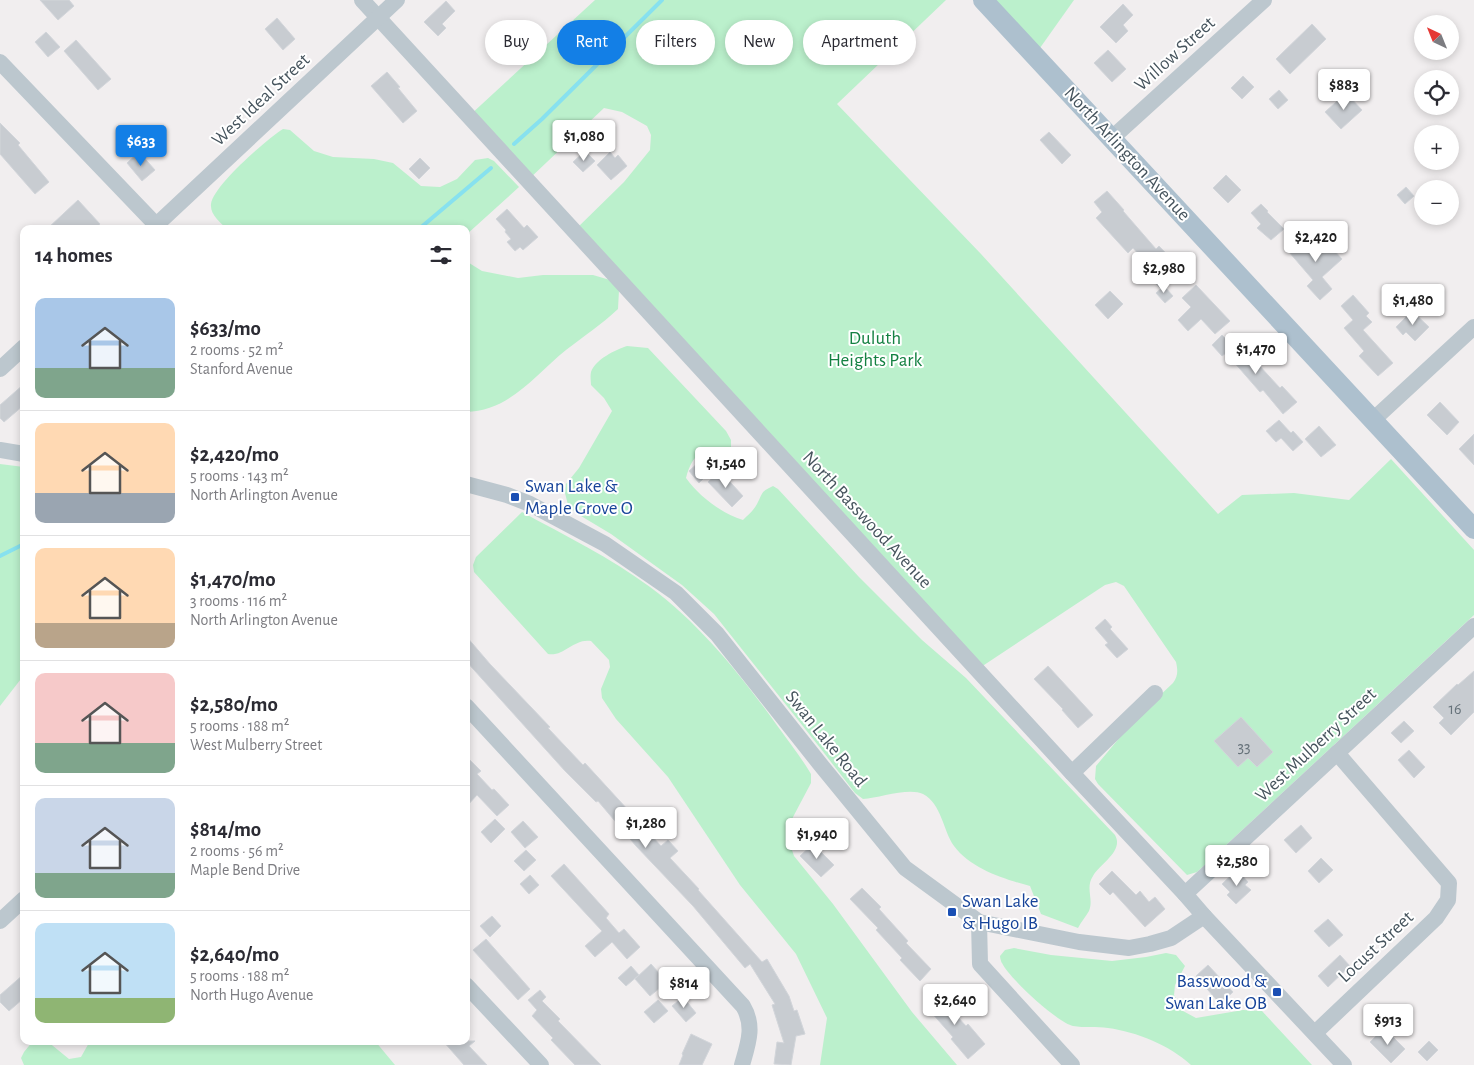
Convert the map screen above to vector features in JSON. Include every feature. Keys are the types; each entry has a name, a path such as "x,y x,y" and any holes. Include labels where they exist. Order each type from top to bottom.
{"main road":[{"name":"North Arlington Avenue","path":"983,0 1474,529"}],"street":[{"name":"North Basswood Avenue","path":"362,0 1072,773 1344,1065"},
{"name":"West Ideal Street","path":"158,225 397,0"},
{"name":"Willow Street","path":"1112,138 1264,0"},
{"path":"0,62 154,225"},
{"path":"1373,420 1474,327"},
{"path":"0,370 20,352"},
{"path":"0,450 20,453"},
{"name":"Swan Lake Road","path":"470,485 507,494 530,504 605,544 676,593 717,634 905,868 979,922 1079,942 1128,948 1171,938 1204,916"},
{"name":"West Mulberry Street","path":"1185,894 1474,626"},
{"path":"1072,773 1155,693"},
{"path":"470,710 743,1006 748,1014 750,1024 748,1045 742,1065"},
{"name":"Locust Street","path":"1315,1033 1436,918 1448,900 1448,883 1337,753"},
{"path":"0,921 20,903"},
{"path":"979,922 980,964 1072,1065"},
{"path":"470,989 541,1065"}],"green space":[{"name":"Duluth Heights Park","path":"595,0 946,0 916,29 916,20 803,20 803,65 878,65 837,104 981,254 1218,514 1242,495 1294,493 1349,500 1391,459 1474,550 1474,615 1197,872 1187,875 1095,779 1096,766 1136,718 1173,683 1177,673 1176,662 1124,586 1116,582 1105,585 978,669 575,230 624,182 650,150 651,135 647,126 622,112 604,108 528,180 469,116 524,65 547,65 547,44 557,35 557,65 626,65 626,20 573,20"},
{"path":"986,0 1074,0 1035,55"},
{"path":"283,129 290,130 314,151 333,157 374,159 393,163 421,186 440,187 457,179 475,160 488,158 494,161 519,187 470,231 470,225 223,225 212,212 211,204 214,196 242,163"},
{"path":"470,264 482,271 518,278 543,275 593,275 610,280 619,290 618,309 509,399 482,410 470,412"},
{"path":"627,346 648,348 726,431 731,440 731,448 707,450 699,454 693,461 686,478 698,492 719,509 743,520 757,504 764,491 773,486 778,489 859,577 922,640 966,678 1115,835 1117,841 1114,852 1091,880 1089,911 1078,928 1041,914 1030,886 989,872 969,861 954,846 934,804 923,794 902,792 863,799 855,793 714,614 682,585 611,534 576,513 568,505 565,493 566,484 579,468 612,411 604,398 591,385 591,372 601,359"},
{"path":"0,464 20,466 20,680 0,706"},
{"path":"522,512 571,538 650,587 702,633 748,687 811,774 811,783 793,817 787,835 794,856 833,904 912,1012 957,1065 820,1065 827,1018 796,954 740,885 668,777 616,719 602,698 601,689 610,667 609,660 591,641 579,642 559,653 548,654 474,572 473,565 476,557"},
{"path":"1014,948 1051,955 1112,961 1166,953 1176,955 1185,966 1175,985 1174,995 1183,1011 1196,1018 1243,1010 1262,1011 1312,1065 1191,1065 1173,1051 1141,1036 1108,1028 1073,1026 1046,1009 1006,970 1000,956 1005,950"},
{"path":"30,1045 52,1045 69,1059 81,1057 88,1045 378,1045 395,1065 24,1065 21,1058"}],"building":[{"path":"40,0 69,0 74,6 58,20"},
{"path":"446,1 455,11 442,24 446,28 438,36 424,22"},
{"path":"1123,4 1133,15 1123,25 1128,31 1116,43 1100,27"},
{"path":"277,18 295,39 283,50 265,29"},
{"path":"1312,24 1326,39 1290,74 1276,59"},
{"path":"46,32 60,47 48,57 35,42"},
{"path":"76,40 111,79 98,90 64,51"},
{"path":"1108,50 1126,69 1112,82 1094,63"},
{"path":"387,72 417,111 403,123 371,86"},
{"path":"1243,76 1254,87 1242,99 1231,88"},
{"path":"1279,90 1288,100 1278,109 1269,99"},
{"path":"1346,93 1362,110 1341,129 1325,112"},
{"path":"0,123 20,143 18,145 49,182 35,194 0,154"},
{"path":"136,128 146,138 135,149 125,139"},
{"path":"1049,132 1071,155 1062,164 1040,140"},
{"path":"585,151 595,161 583,172 573,162"},
{"path":"139,152 155,170 142,181 127,163"},
{"path":"610,152 615,158 618,155 627,166 611,180 597,165"},
{"path":"420,158 430,168 419,179 409,169"},
{"path":"1226,175 1241,190 1228,203 1213,188"},
{"path":"1406,187 1414,196 1405,204 1397,195"},
{"path":"1107,191 1156,249 1159,246 1181,269 1160,288 1142,268 1147,264 1133,248 1128,253 1096,218 1102,212 1094,202"},
{"path":"78,200 100,224 99,225 51,225"},
{"path":"1261,204 1284,229 1271,240 1257,228 1261,224 1251,213"},
{"path":"507,209 524,228 527,225 538,237 523,250 520,247 515,251 507,242 511,239 496,219"},
{"path":"1311,233 1328,252 1332,248 1342,259 1322,277 1332,289 1320,300 1307,286 1313,280 1289,252"},
{"path":"1196,285 1230,321 1215,334 1201,319 1188,331 1178,320 1191,307 1182,298"},
{"path":"1164,286 1173,296 1165,303 1156,293"},
{"path":"1110,291 1123,304 1108,319 1095,305"},
{"path":"1353,295 1369,313 1366,316 1372,322 1363,330 1393,363 1378,376 1359,356 1364,351 1344,328 1353,320 1341,306"},
{"path":"1412,311 1429,327 1415,341 1406,332 1403,335 1396,327"},
{"path":"1222,335 1241,354 1245,350 1280,388 1282,386 1297,402 1283,414 1263,390 1260,392 1226,353 1222,356 1212,345"},
{"path":"20,388 20,408 4,422 0,418 0,405"},
{"path":"1440,402 1459,422 1447,435 1427,415"},
{"path":"1279,420 1303,442 1293,451 1281,438 1276,442 1266,431"},
{"path":"1319,426 1336,445 1321,457 1305,439"},
{"path":"1474,434 1474,465 1459,449"},
{"path":"699,462 709,473 699,483 689,471"},
{"path":"720,471 743,496 732,507 708,482"},
{"path":"1105,619 1112,627 1110,629 1128,649 1117,658 1105,645 1108,643 1095,628"},
{"path":"470,641 550,727 548,728 583,765 585,763 661,846 668,840 678,851 670,858 762,962 767,959 789,996 794,1011 797,1010 805,1034 796,1036 791,1065 774,1064 777,1042 784,1043 772,1005 775,1004 750,964 745,968 693,906 636,846 598,801 596,802 565,771 470,665"},
{"path":"1048,666 1093,715 1078,728 1063,709 1034,679"},
{"path":"1474,671 1474,712 1451,735 1439,723 1444,718 1433,707"},
{"path":"1241,717 1273,752 1257,767 1248,758 1238,767 1214,741"},
{"path":"1404,721 1414,731 1401,743 1391,733"},
{"path":"1409,750 1425,767 1414,778 1398,760"},
{"path":"470,760 481,771 477,774 509,805 497,816 477,795 470,803"},
{"path":"495,819 505,829 491,843 481,832"},
{"path":"523,821 538,837 525,848 511,832"},
{"path":"1301,825 1312,838 1296,853 1284,840"},
{"path":"813,844 834,865 821,877 800,856"},
{"path":"526,850 536,860 524,871 514,861"},
{"path":"1321,858 1333,870 1319,883 1308,871"},
{"path":"564,864 609,914 606,918 619,933 624,929 640,947 627,959 612,942 595,957 585,946 602,931 551,876"},
{"path":"1237,870 1248,882 1245,885 1251,890 1236,904 1227,895 1230,892 1222,884"},
{"path":"1112,871 1136,895 1140,891 1149,902 1155,897 1165,909 1145,927 1113,892 1110,895 1099,884"},
{"path":"530,875 539,885 529,894 520,884"},
{"path":"862,888 881,907 879,909 908,941 906,943 931,969 920,981 876,930 878,928 850,899"},
{"path":"492,916 501,926 490,937 480,926"},
{"path":"1328,919 1343,935 1329,947 1314,931"},
{"path":"486,939 530,989 518,1000 473,950"},
{"path":"1340,955 1350,966 1328,987 1318,976"},
{"path":"651,964 667,982 650,996 635,979"},
{"path":"1208,965 1233,992 1220,1004 1196,976"},
{"path":"631,966 639,975 626,986 618,978"},
{"path":"20,978 20,1001 9,1011 0,1002 0,995"},
{"path":"540,990 546,997 542,1001 560,1019 558,1021 601,1065 575,1065 551,1040 553,1038 532,1016 537,1010 528,1000"},
{"path":"935,992 966,1026 968,1024 985,1044 968,1059 951,1039 953,1037 923,1003"},
{"path":"683,997 696,1013 686,1022 672,1006"},
{"path":"658,1000 668,1011 654,1023 644,1012"},
{"path":"1384,1028 1405,1049 1391,1063 1370,1042"},
{"path":"691,1034 712,1044 702,1065 679,1065 682,1054"},
{"path":"470,1041 475,1041 469,1046 487,1065 464,1065 446,1045 470,1045"},
{"path":"1429,1041 1438,1050 1427,1061 1418,1052"}],"waterway":[{"path":"514,144 542,119 662,0"},
{"path":"424,225 491,168"},
{"path":"0,556 20,546"}],"place":[{"name":"Swan Lake & Maple Grove O","path":"515,497"},
{"name":"Swan Lake & Hugo IB","path":"952,912"},
{"name":"Basswood & Swan Lake OB","path":"1277,992"}]}
